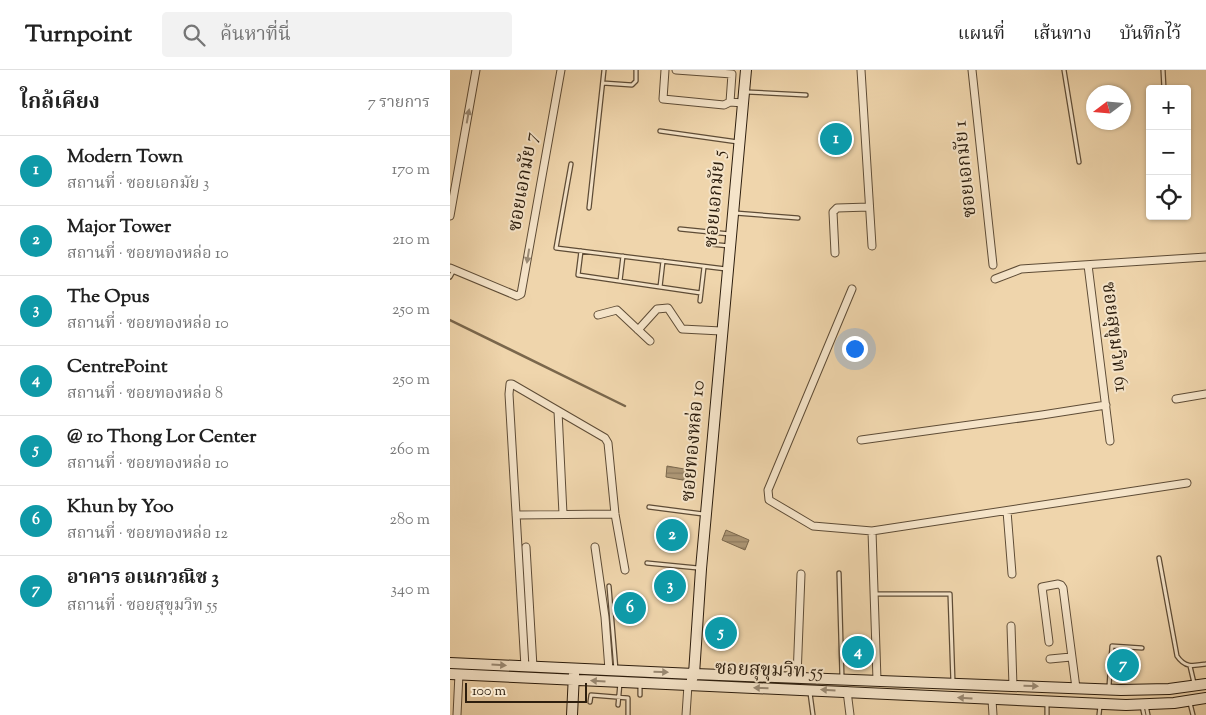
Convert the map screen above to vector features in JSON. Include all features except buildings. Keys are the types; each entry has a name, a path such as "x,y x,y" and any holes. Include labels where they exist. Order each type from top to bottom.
{"main road":[{"name":"ซอยเอกมัย 5","path":"722,331 746,70"},
{"name":"ซอยทองหล่อ 10","path":"694,674 701,569 722,331"},
{"name":"ซอยสุขุมวิท 55","path":"455,669 529,667 620,682 847,691 1047,702 1145,710 1206,698"},
{"name":"ซอยสุขุมวิท 55","path":"455,669 574,674 612,670 1143,691 1206,684"},
{"path":"572,715 574,674"},
{"path":"688,686 694,674"},
{"path":"845,679 847,691"},
{"path":"877,680 877,693"},
{"path":"992,685 992,700"},
{"path":"1013,686 1013,700"}],"street":[{"path":"450,216 476,70"},
{"name":"ซอยเอกมัย 7","path":"452,269 517,296 521,294 561,70"},
{"path":"665,70 663,99 724,105 743,98"},
{"path":"676,70 732,74 730,102"},
{"path":"861,70 872,246"},
{"name":"ซอยเอกมัย 1","path":"972,70 993,265"},
{"path":"835,253 834,210 837,208 869,207"},
{"name":"ซอยสุขุมวิท 61","path":"861,440 1106,405 1088,265 1206,260"},
{"path":"995,280 1021,269 1088,265"},
{"path":"852,289 768,490 769,500 813,526 872,531 1188,483"},
{"path":"638,330 657,309 668,308 682,329 722,331"},
{"path":"598,315 617,310 650,340"},
{"path":"529,667 516,515 510,384 602,434 606,438 625,570"},
{"path":"1176,399 1206,394"},
{"path":"1106,405 1110,440"},
{"path":"558,411 562,514"},
{"path":"1007,511 1012,574"},
{"path":"516,515 616,514"},
{"path":"872,531 877,680"},
{"path":"526,547 529,667"},
{"path":"596,547 612,670"},
{"path":"797,677 801,574"},
{"path":"1049,642 1042,587 1058,584 1063,588 1076,688"},
{"path":"1011,626 1013,686"},
{"path":"1050,659 1071,657"},
{"path":"455,669 457,715"},
{"path":"686,715 688,686"},
{"path":"847,691 850,715"},
{"path":"992,700 993,715"}],"lane":[{"path":"589,208 604,70"},
{"path":"603,82 632,85 636,81 636,70"},
{"path":"1064,70 1079,162"},
{"path":"1163,70 1164,85"},
{"path":"743,98 806,94"},
{"path":"660,131 739,142"},
{"path":"571,164 556,248 727,270"},
{"path":"732,213 798,218"},
{"path":"680,229 730,234"},
{"path":"710,244 729,246"},
{"path":"580,251 578,275 701,293"},
{"path":"620,281 623,256"},
{"path":"660,287 663,261"},
{"path":"700,301 704,266"},
{"path":"450,277 452,269"},
{"path":"649,507 706,514"},
{"path":"1159,558 1177,656 1182,662 1190,666 1206,664"},
{"path":"647,563 701,569"},
{"path":"839,573 845,679"},
{"path":"609,586 612,670"},
{"path":"874,594 950,594 952,683"},
{"path":"1109,690 1112,646 1142,648"},
{"path":"1190,666 1194,686"},
{"path":"618,705 620,682"},
{"path":"640,683 640,694"},
{"path":"810,690 813,715"},
{"path":"590,702 591,695 629,699 628,715"},
{"path":"1190,701 1193,715"},
{"path":"1047,702 1047,715"},
{"path":"1099,715 1107,706"}],"shaded area":[{"path":"667,466 690,470 688,481 666,477"},
{"path":"726,530 749,540 745,550 722,540"}],"waterway":[{"path":"450,320 625,406"}],"place":[{"name":"Modern Town","path":"836,139"},
{"name":"Major Tower","path":"672,535"},
{"name":"The Opus","path":"670,586"},
{"name":"Khun by Yoo","path":"630,608"},
{"name":"@ 10 Thong Lor Center","path":"721,633"},
{"name":"CentrePoint","path":"858,652"},
{"name":"อาคาร อเนกวณิช 3","path":"1123,665"}]}
